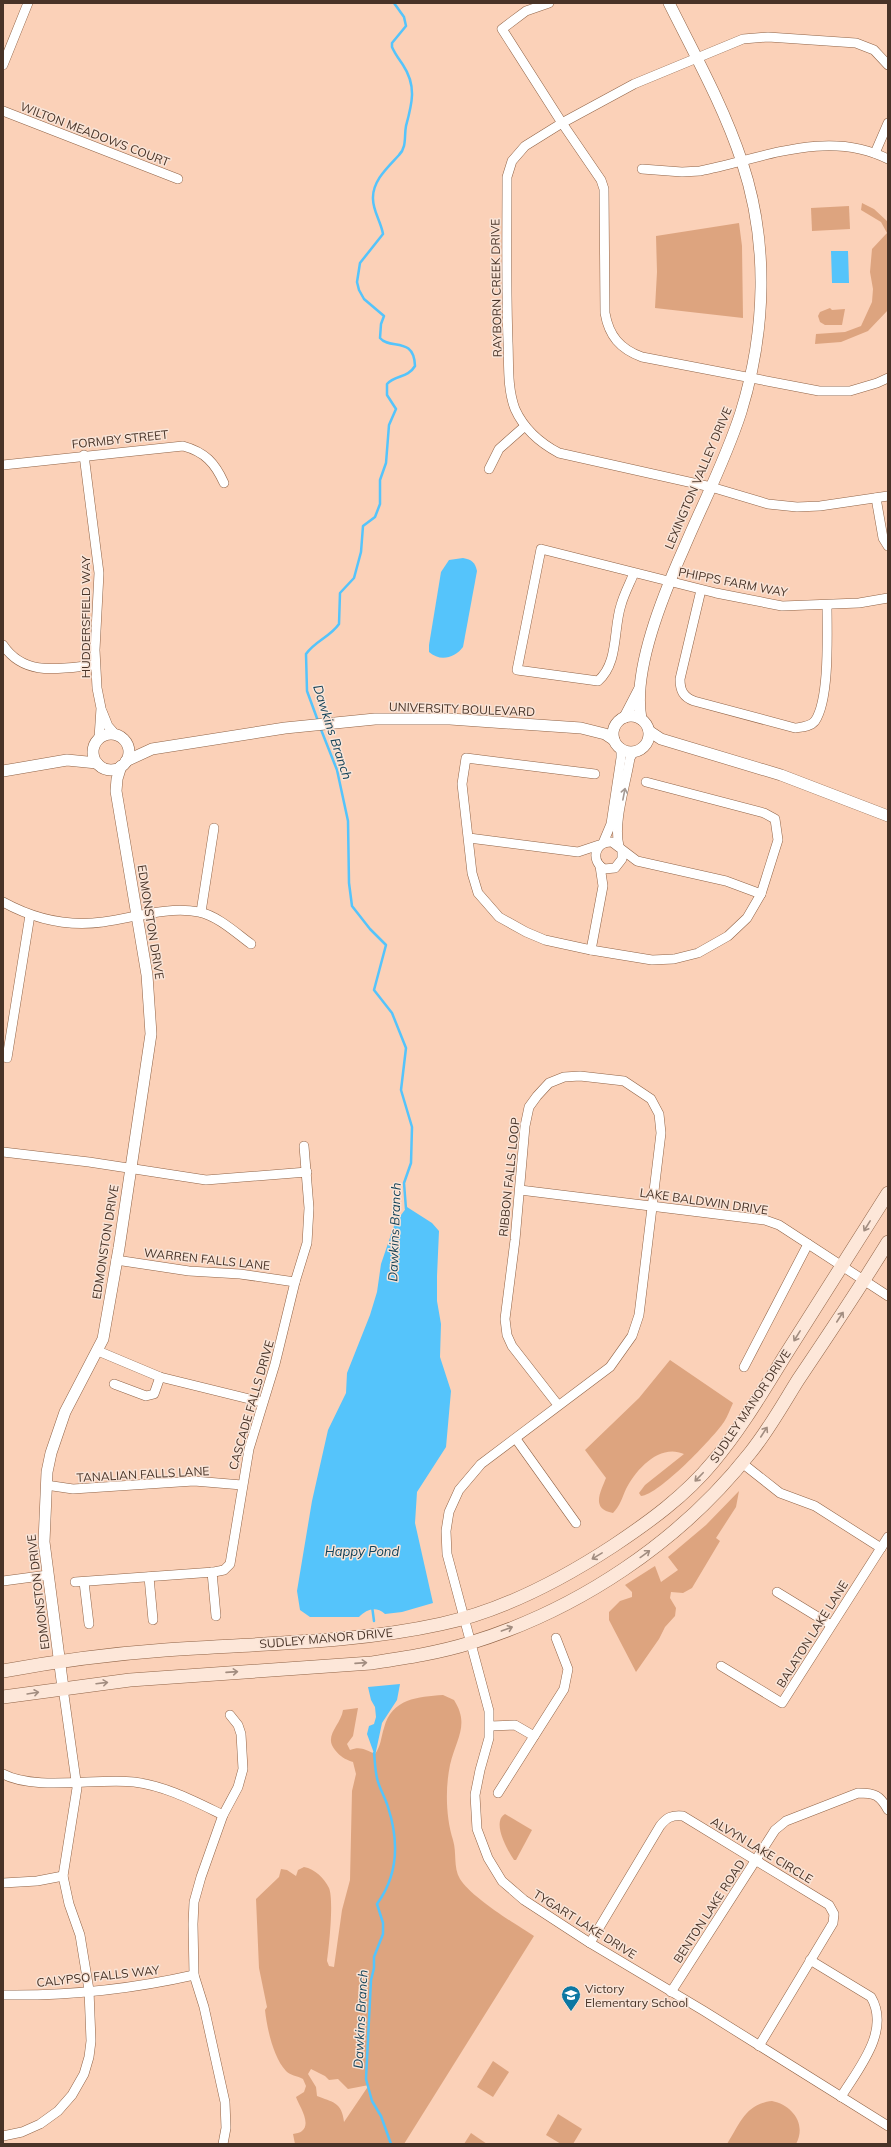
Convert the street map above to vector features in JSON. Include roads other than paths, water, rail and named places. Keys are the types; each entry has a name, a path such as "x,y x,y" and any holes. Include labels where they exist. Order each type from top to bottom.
{"main road":[{"name":"SUDLEY MANOR DRIVE","path":"3,1671 60,1661 162,1650 342,1639 385,1634 463,1618 517,1599 576,1569 642,1526 676,1499 712,1463 730,1439 888,1193"},
{"name":"SUDLEY MANOR DRIVE","path":"3,1697 130,1680 371,1663 407,1657 470,1643 519,1625 568,1602 610,1579 658,1544 710,1499 751,1453 888,1242"}],"street":[{"path":"3,65 28,3"},
{"path":"549,3 526,11 502,29 562,123 601,180 604,189 605,313 606,323 615,340 632,353 642,357 820,391 835,392 862,388 888,378"},
{"name":"LEXINGTON VALLEY DRIVE","path":"641,719 640,689 660,602 730,443 750,378 759,330 761,270 756,216 742,162 733,136 669,3"},
{"name":"RAYBORN CREEK DRIVE","path":"888,65 874,50 856,43 768,36 743,39 696,57 634,84 562,123 525,146 512,161 507,177 507,302 509,383 515,408 525,426 537,440 565,455 711,487 768,504 797,507 888,496"},
{"name":"WILTON MEADOWS COURT","path":"3,111 178,179"},
{"path":"875,153 888,123"},
{"path":"642,169 682,172 700,171 817,145 843,145 875,153 888,160"},
{"path":"489,469 499,449 525,426"},
{"name":"FORMBY STREET","path":"3,465 84,455 183,446 193,449 209,458 224,483"},
{"name":"HUDDERSFIELD WAY","path":"84,455 99,573 95,666 101,708 108,726 115,734"},
{"path":"876,498 883,538 888,546"},
{"name":"PHIPPS FARM WAY","path":"634,573 621,606 610,666 598,681 517,670 541,549 701,590 782,606 828,605 888,598"},
{"path":"701,590 680,679 682,692 694,701 795,728 809,726 814,722 820,711 826,677 828,605"},
{"path":"3,645 13,657 31,668 51,669 95,666"},
{"name":"LEXINGTON VALLEY DRIVE","path":"621,719 640,689"},
{"name":"HUDDERSFIELD WAY","path":"96,742 101,708"},
{"path":"591,950 603,886 595,853 611,824 622,756 614,729 621,719 633,716 641,719 649,731 658,738 696,751 782,775 885,814"},
{"name":"UNIVERSITY BOULEVARD","path":"126,742 140,748 152,749 285,728 355,720 450,720 581,728 604,726 621,719"},
{"name":"UNIVERSITY BOULEVARD","path":"581,728 605,734 618,744"},
{"path":"603,886 622,859 621,848 617,838 618,825 630,758 647,742 649,731"},
{"path":"3,771 67,760 82,754 107,734 115,734 126,742 129,753 124,764 112,770 100,766 67,760"},
{"path":"96,742 93,756 100,766"},
{"path":"618,744 638,750 657,746 696,751"},
{"name":"UNIVERSITY BOULEVARD","path":"124,764 152,749"},
{"path":"595,774 466,758 462,784 472,873 478,893 499,917 544,940 591,950 652,960 674,959 698,953 728,936 747,918 761,894 778,840 775,819 764,813 646,782"},
{"name":"EDMONSTON DRIVE","path":"63,1688 48,1575 43,1524 46,1485 51,1453 65,1412 103,1339 151,1034 147,975 116,791 117,779 124,764"},
{"name":"EDMONSTON DRIVE","path":"100,766 116,791"},
{"path":"200,912 214,828"},
{"path":"469,838 578,852 608,870 617,866 638,861"},
{"path":"578,852 612,842 638,861 726,881 761,894"},
{"path":"3,902 30,915 46,920 74,924 103,922 136,915 183,911 200,912 220,922 252,944"},
{"path":"7,1058 30,915"},
{"name":"RIBBON FALLS LOOP","path":"470,1643 447,1554 446,1531 449,1512 459,1490 481,1464 610,1367 632,1336 639,1315 661,1132 659,1114 651,1099 624,1081 580,1076 564,1077 549,1083 529,1107 525,1126 515,1240 505,1319 507,1335 512,1346 558,1405"},
{"name":"CASCADE FALLS DRIVE","path":"89,1624 80,1582 212,1572 224,1570 230,1564 242,1484 249,1449 285,1330 295,1282 307,1243 309,1208 304,1146"},
{"path":"3,1152 37,1155 206,1180 307,1172"},
{"name":"LAKE BALDWIN DRIVE","path":"520,1190 765,1220 779,1225 888,1296"},
{"path":"744,1367 808,1244"},
{"name":"WARREN FALLS LANE","path":"116,1260 189,1271 240,1274 295,1282"},
{"path":"98,1351 160,1377 262,1402"},
{"path":"114,1384 146,1396 154,1394 160,1377"},
{"path":"516,1439 576,1522"},
{"path":"742,1463 780,1493 815,1506 881,1548"},
{"name":"TANALIAN FALLS LANE","path":"46,1485 73,1489 194,1481 242,1484"},
{"name":"BALATON LAKE LANE","path":"720,1666 782,1703 888,1537"},
{"path":"212,1572 216,1616"},
{"path":"3,1581 48,1575"},
{"path":"149,1577 153,1620"},
{"path":"778,1592 831,1625"},
{"path":"498,1793 564,1689 568,1669 566,1660 556,1638"},
{"name":"TYGART LAKE DRIVE","path":"470,1643 486,1698 490,1726 487,1747 477,1784 475,1807 477,1829 488,1858 502,1881 514,1892 590,1943 888,2126"},
{"path":"3,2136 22,2132 40,2124 58,2111 72,2095 84,2074 89,2057 91,2042 89,1990 80,1935 69,1904 63,1876 66,1850 74,1810 76,1781 63,1688"},
{"path":"223,2144 226,2128 225,2102 204,2007 194,1975 194,1902 223,1815 238,1788 243,1769 241,1734 238,1725 230,1715"},
{"path":"490,1726 515,1725 534,1736"},
{"path":"3,1774 13,1780 34,1783 76,1781 133,1782 158,1786 223,1815"},
{"name":"BENTON LAKE ROAD","path":"671,1992 775,1830 786,1821 858,1793 870,1793 882,1799 888,1810"},
{"name":"ALVYN LAKE CIRCLE","path":"590,1943 660,1826 667,1818 683,1816 828,1905 834,1914 833,1923 759,2046"},
{"path":"3,1883 37,1881 63,1876"},
{"path":"810,1960 871,1997 877,2006 880,2018 876,2040 841,2097"},
{"name":"CALYPSO FALLS WAY","path":"3,1995 28,1996 152,1984 194,1975"}],"water":[{"path":"831,251 848,251 849,283 832,283"},
{"path":"463,558 473,562 477,571 463,647 456,654 442,658 429,652 441,572 449,560"},
{"name":"Happy Pond","path":"407,1207 432,1223 439,1231 437,1301 441,1324 440,1357 451,1391 446,1447 417,1492 415,1523 433,1603 402,1612 385,1614 375,1609 368,1610 359,1617 310,1617 300,1610 297,1591 312,1501 328,1430 346,1393 347,1373 370,1315 377,1292 381,1264 395,1223"},
{"path":"400,1684 397,1700 382,1723 375,1756 367,1734 369,1726 374,1724 376,1717 375,1707 371,1700 368,1687"}],"waterway":[{"name":"Dawkins Branch","path":"318,721 307,691 306,654 339,624 340,593 354,578 361,552 363,526 375,517 380,504 380,480 386,463 389,425 396,409 387,395 387,384 390,381 409,373 415,366 414,357 411,351 406,347 384,341 380,338 381,324 384,316 364,299 357,282 360,263 383,234 374,208 373,192 378,180 402,152 411,103 412,88 410,80 392,47 392,43 406,26 404,17 394,3"},
{"name":"Dawkins Branch","path":"320,727 337,770 348,821 349,883 352,906 370,929 386,945 374,990 392,1013 406,1048 401,1090 412,1127 411,1163 404,1183 406,1209"},
{"name":"Dawkins Branch","path":"372,1606 374,1621"},
{"name":"Dawkins Branch","path":"374,1753 378,1782 392,1820 395,1857 390,1881 377,1904 383,1923 383,1934 374,1957 374,1968 371,1980 366,2079 372,2101 381,2116 391,2144"}],"place":[{"name":"Victory Elementary School","path":"571,2012"}]}
